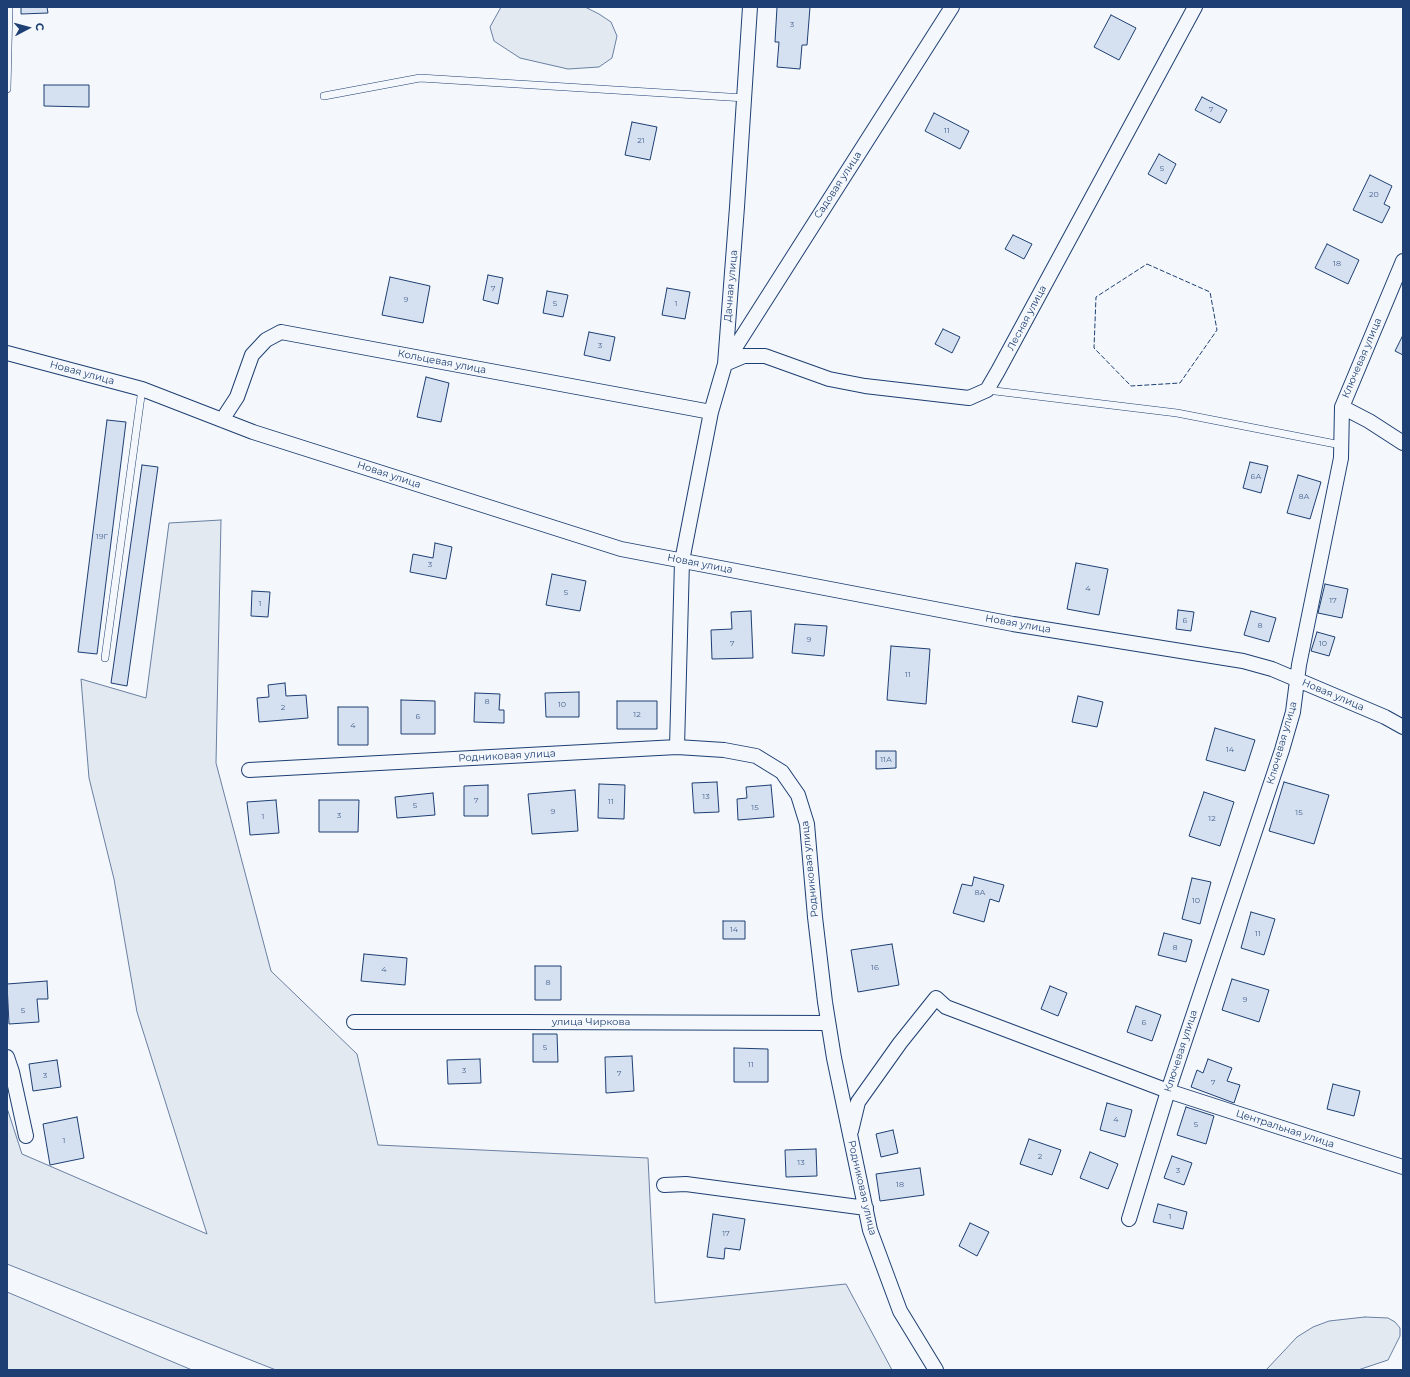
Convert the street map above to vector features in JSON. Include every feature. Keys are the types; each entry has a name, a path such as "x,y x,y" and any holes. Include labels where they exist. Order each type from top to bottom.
{"street":[{"name":"Дачная улица","path":"677,747 682,561 711,412 724,364 745,98 750,7"},
{"name":"Садовая улица","path":"724,364 952,7"},
{"name":"Лесная улица","path":"987,390 1195,7"},
{"name":"Ключевая улица","path":"1129,1220 1168,1091 1282,750 1293,712 1299,665 1341,458 1342,407 1403,261"},
{"name":"Кольцевая улица","path":"222,420 238,397 252,355 266,340 282,332 711,412"},
{"name":"Новая улица","path":"7,353 142,389 253,432 621,549 1013,624 1243,661 1272,669 1297,679 1385,717 1403,727"},
{"path":"724,364 744,356 765,356 828,378 865,386 969,398 987,390"},
{"path":"1342,407 1369,421 1403,444"},
{"name":"Родниковая улица","path":"249,770 677,747 724,750 756,756 782,772 798,794 807,824 815,917 828,1023 870,1230 900,1311 936,1370"},
{"name":"Центральная улица","path":"850,1134 858,1102 900,1043 936,998 946,1006 1168,1091 1403,1167"},
{"name":"улица Чиркова","path":"354,1022 828,1023"},
{"path":"7,1057 12,1072 26,1136"},
{"path":"664,1184 686,1184 866,1208"}],"lane":[{"path":"7,89 8,7"},
{"path":"324,96 420,78 745,98"},
{"path":"105,658 142,389"},
{"path":"987,390 1177,413 1341,445"}],"shaded area":[{"path":"501,7 585,7 611,22 617,36 612,58 599,67 568,69 520,58 494,41 490,27"},
{"path":"221,520 216,763 271,971 357,1054 378,1145 648,1158 655,1303 846,1284 892,1370 276,1370 7,1264 7,1108 22,1154 207,1234 137,1012 114,879 89,778 81,679 146,698 169,523"},
{"path":"7,1292 192,1370 7,1370"},
{"path":"1365,1317 1388,1318 1395,1322 1400,1328 1400,1336 1388,1360 1358,1370 1266,1370 1297,1337 1313,1327 1329,1321"}],"building":[{"path":"21,7 47,7 48,13 21,14"},
{"path":"777,7 810,7 807,45 802,45 800,69 777,67 779,42 775,42"},
{"path":"1111,15 1136,28 1119,60 1094,47"},
{"path":"44,85 89,85 89,107 44,106"},
{"path":"1202,97 1227,110 1220,123 1195,110"},
{"path":"934,113 969,131 960,149 925,131"},
{"path":"632,122 657,127 650,160 625,155"},
{"path":"1159,154 1176,164 1166,184 1148,174"},
{"path":"1370,175 1392,186 1384,204 1390,207 1382,223 1353,210"},
{"path":"1013,235 1032,244 1024,259 1005,249"},
{"path":"1327,244 1359,260 1348,284 1315,268"},
{"path":"488,275 503,278 498,304 483,300"},
{"path":"390,277 430,286 423,323 382,315"},
{"path":"667,288 690,292 685,319 662,315"},
{"path":"547,291 568,295 563,317 543,313"},
{"path":"943,329 960,337 952,353 935,344"},
{"path":"589,332 615,337 610,361 584,355"},
{"path":"1403,335 1403,355 1395,351"},
{"path":"426,377 449,383 441,422 417,417"},
{"path":"107,420 126,422 97,654 78,652"},
{"path":"1250,462 1268,466 1261,493 1243,488"},
{"path":"142,465 158,467 127,686 111,683"},
{"path":"1298,475 1321,482 1310,519 1287,513"},
{"path":"435,543 452,547 446,579 410,572 413,554 433,558"},
{"path":"1076,563 1108,569 1099,615 1067,609"},
{"path":"552,574 586,581 580,611 546,605"},
{"path":"1325,584 1348,589 1342,618 1318,613"},
{"path":"252,591 270,592 268,617 251,616"},
{"path":"1178,610 1194,612 1191,631 1176,629"},
{"path":"751,611 753,658 712,659 711,630 732,629 731,612"},
{"path":"1251,611 1276,618 1269,642 1244,635"},
{"path":"795,624 827,626 824,656 792,653"},
{"path":"1317,632 1335,637 1329,656 1311,651"},
{"path":"891,646 930,649 926,704 887,700"},
{"path":"285,683 286,696 306,695 308,718 259,722 257,698 269,697 268,685"},
{"path":"579,692 579,717 546,717 545,693"},
{"path":"475,693 500,694 499,710 504,710 504,723 474,722"},
{"path":"1078,696 1103,702 1097,727 1072,722"},
{"path":"401,700 435,701 435,734 401,734"},
{"path":"617,701 657,701 657,729 617,729"},
{"path":"338,707 368,707 368,745 338,745"},
{"path":"1215,728 1255,740 1245,771 1206,760"},
{"path":"876,751 896,751 896,768 876,769"},
{"path":"717,782 719,812 694,813 692,783"},
{"path":"1284,782 1329,795 1314,844 1269,831"},
{"path":"599,784 625,785 624,819 598,818"},
{"path":"488,785 488,816 464,816 464,786"},
{"path":"771,785 774,817 738,820 737,799 747,798 746,787"},
{"path":"575,790 578,831 532,834 528,794"},
{"path":"1204,792 1234,802 1220,846 1189,836"},
{"path":"433,793 435,815 397,818 395,797"},
{"path":"276,800 279,833 250,835 247,802"},
{"path":"319,800 359,800 358,832 319,832"},
{"path":"974,877 1004,885 999,902 990,899 984,922 953,913 962,884 972,886"},
{"path":"1192,878 1211,882 1200,924 1182,919"},
{"path":"1251,912 1275,919 1264,955 1241,948"},
{"path":"723,921 745,921 745,939 723,939"},
{"path":"1164,933 1192,940 1186,962 1158,955"},
{"path":"892,944 899,985 858,992 851,950"},
{"path":"364,954 407,958 405,985 361,981"},
{"path":"535,966 561,966 561,1000 535,1000"},
{"path":"1232,979 1269,990 1259,1022 1222,1010"},
{"path":"47,981 48,999 37,999 39,1022 9,1024 7,984"},
{"path":"1050,986 1067,993 1058,1016 1041,1009"},
{"path":"1136,1006 1161,1015 1152,1041 1127,1032"},
{"path":"533,1034 557,1034 558,1062 533,1062"},
{"path":"734,1048 768,1049 768,1082 734,1082"},
{"path":"632,1056 634,1091 606,1093 605,1057"},
{"path":"480,1059 481,1083 448,1084 447,1060"},
{"path":"1208,1059 1232,1068 1227,1081 1240,1085 1234,1103 1191,1087 1197,1070 1203,1073"},
{"path":"57,1060 61,1087 33,1091 29,1064"},
{"path":"1333,1084 1360,1091 1354,1116 1327,1109"},
{"path":"1107,1103 1132,1110 1125,1137 1100,1130"},
{"path":"1186,1107 1214,1116 1206,1144 1177,1135"},
{"path":"77,1117 84,1158 50,1165 43,1124"},
{"path":"893,1130 898,1153 881,1157 876,1134"},
{"path":"1029,1139 1061,1150 1052,1175 1020,1164"},
{"path":"816,1149 817,1176 786,1177 785,1150"},
{"path":"1090,1152 1118,1164 1108,1189 1080,1178"},
{"path":"1172,1156 1192,1163 1184,1185 1164,1178"},
{"path":"920,1168 924,1195 880,1201 876,1174"},
{"path":"1158,1204 1187,1212 1183,1229 1153,1222"},
{"path":"713,1214 745,1219 740,1250 725,1248 724,1259 707,1257"},
{"path":"970,1223 989,1232 977,1256 959,1246"}],"fence":[{"path":"1147,264 1210,292 1217,330 1180,383 1131,386 1094,348 1096,297 1147,264"}]}
